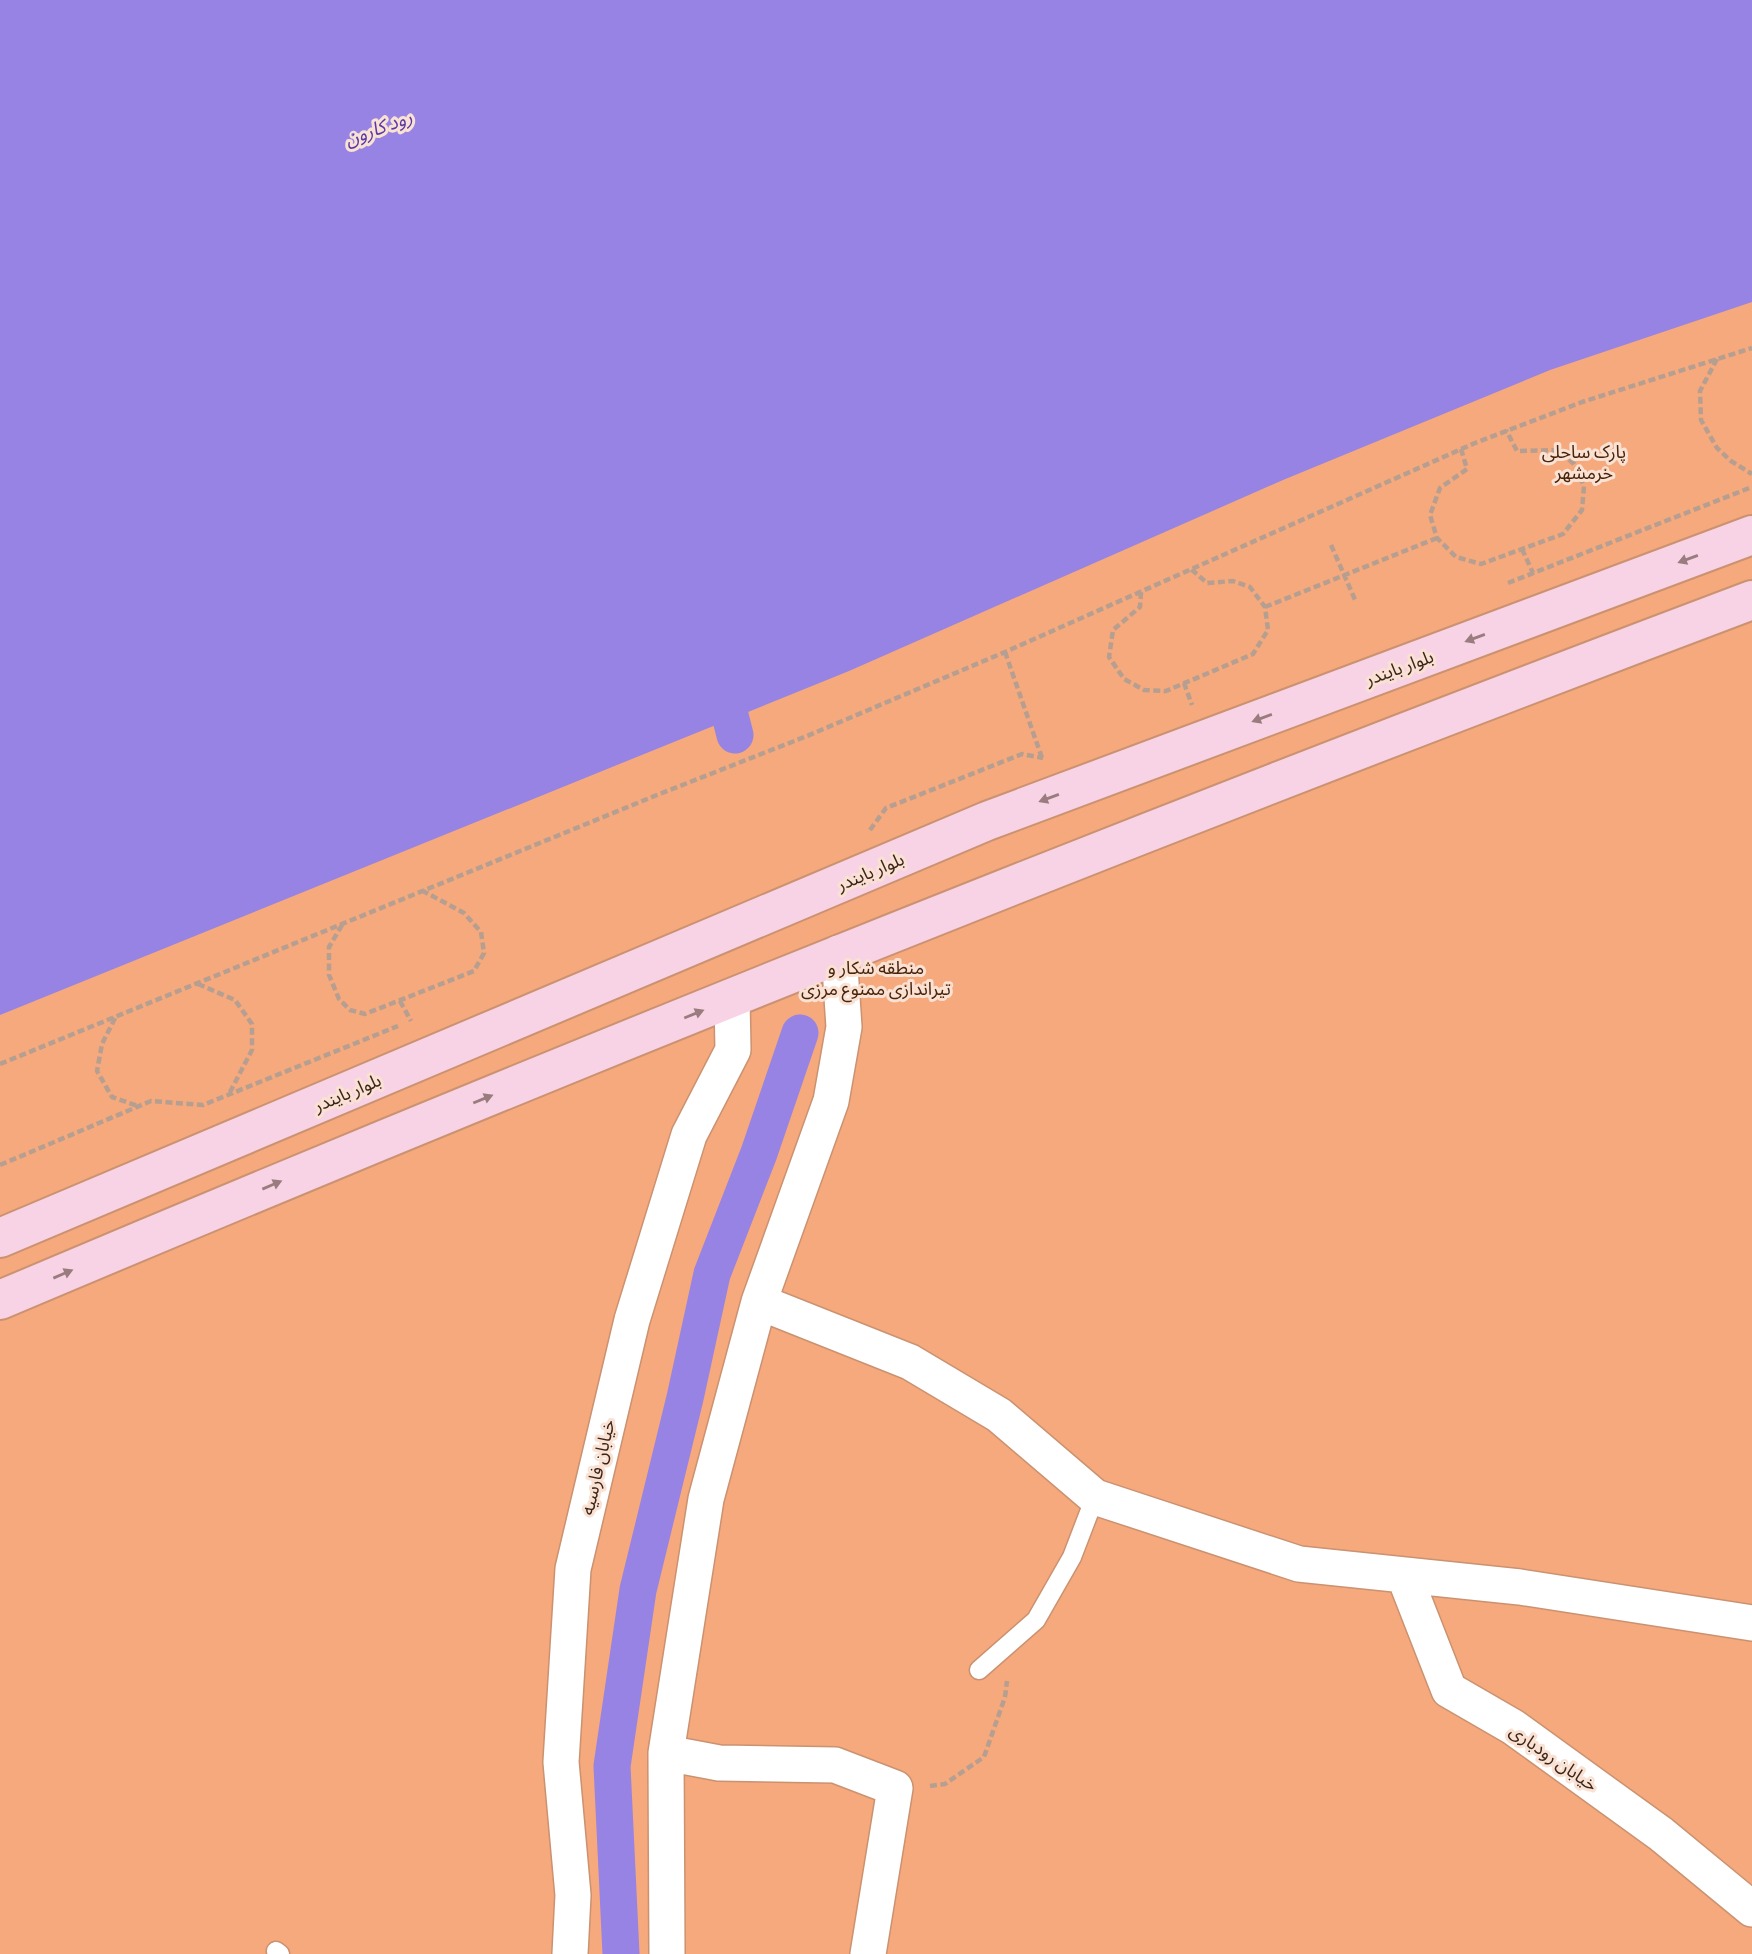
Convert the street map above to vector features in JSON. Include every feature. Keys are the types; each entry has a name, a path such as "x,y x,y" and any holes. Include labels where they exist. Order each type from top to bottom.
{"street":[{"name":"بلوار بایندر","path":"0,1238 987,821 1752,535"},
{"path":"0,1300 347,1153 732,999 839,953 1482,702 1752,600"},
{"path":"667,1954 666,1753 706,1499 759,1302 831,1101 844,1027 839,953"},
{"name":"خیابان فارسیه","path":"570,1954 573,1895 561,1762 573,1569 640,1294 689,1135 733,1050 732,999"},
{"path":"759,1302 910,1362 999,1415 1095,1497 1299,1564 1520,1587 1752,1623"},
{"name":"خیابان رودباری","path":"1404,1575 1449,1689 1524,1735 1661,1834 1752,1909"},
{"path":"666,1753 719,1763 835,1765 895,1788 868,1954"}],"lane":[{"path":"979,1670 1036,1620 1072,1557 1095,1497"}],"path":[{"path":"0,1064 807,736 1005,652 1506,430 1582,401 1752,348"},
{"path":"1717,358 1700,391 1702,420 1717,448 1752,474"},
{"path":"1461,449 1467,469 1440,488 1430,515 1437,538 1456,557 1481,564 1563,534 1582,510 1584,486 1574,464 1558,450 1517,451 1506,430"},
{"path":"1265,607 1437,538"},
{"path":"1331,545 1356,602"},
{"path":"1522,549 1532,573"},
{"path":"1142,592 1140,607 1113,630 1109,657 1124,679 1144,690 1166,691 1253,654 1268,630 1265,607 1250,587 1233,581 1207,583 1191,569"},
{"path":"1005,652 1042,758"},
{"path":"1184,683 1192,706"},
{"path":"342,924 329,947 329,975 339,999 350,1010 365,1014 474,971 484,953 481,932 464,913 423,891"},
{"path":"197,983 235,1000 252,1024 252,1050 228,1095"},
{"path":"400,1001 411,1021"},
{"path":"115,1018 102,1044 97,1072 112,1097 139,1106"},
{"path":"895,1788 945,1784 984,1757 1005,1697 1012,1641"}],"green space":[{"name":"منطقه شکار و تیراندازی ممنوع مرزی","path":"0,0 1752,0 1752,1954 0,1954"}],"water":[{"name":"رود کارون","path":"0,0 1752,0 1752,302 1550,370 1283,480 849,671 0,1015"}],"waterway":[{"path":"719,672 735,735"},
{"path":"621,1954 612,1766 638,1590 712,1274 759,1153 800,1033"}],"park label":[{"name":"پارک ساحلی خرمشهر","path":"1584,461"}]}
